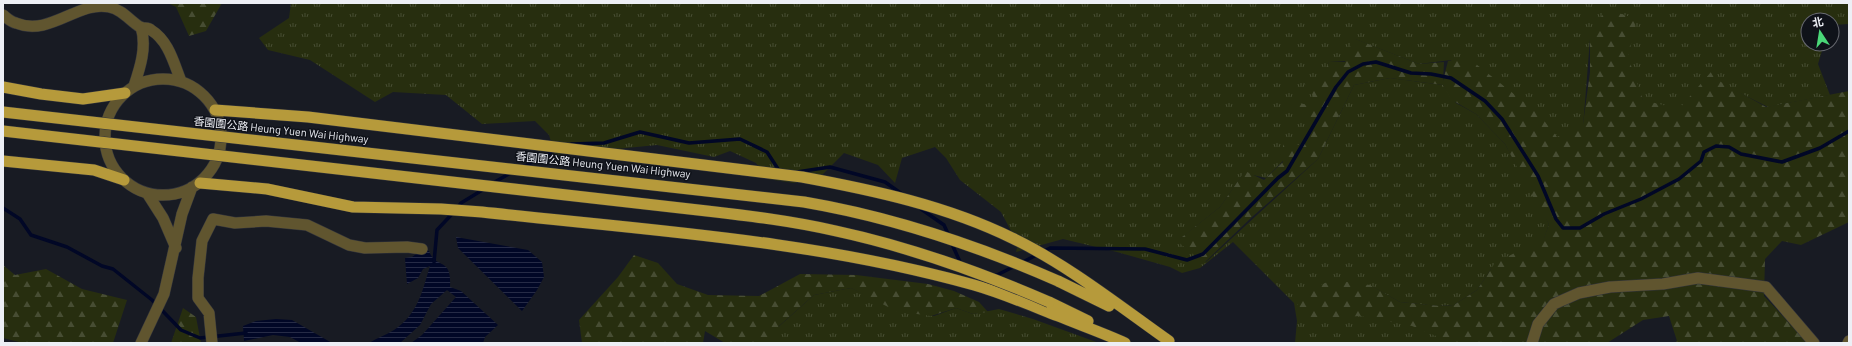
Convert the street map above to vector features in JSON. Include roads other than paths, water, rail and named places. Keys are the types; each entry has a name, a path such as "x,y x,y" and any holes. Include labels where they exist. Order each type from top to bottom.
{"highway":[{"path":"5,87 41,94 83,99 130,90"},
{"path":"215,110 308,117 794,176 845,185 922,205 987,227 1035,250 1171,342"},
{"name":"香園圍公路 Heung Yuen Wai Highway","path":"3,112 804,202 858,212 930,232 1012,261 1058,281 1122,313 1171,342"},
{"path":"3,131 793,222 835,230 913,251 998,280 1047,306 1125,343"},
{"path":"8,162 94,170 124,180"},
{"path":"196,185 267,189 353,207 441,209 482,212 755,242 821,251 931,274 1047,306 1129,343"}],"street":[{"path":"3,15 16,24 35,26 48,24 99,5 119,10 141,27 150,29 164,44 172,56 182,81"},
{"path":"130,90 142,59 143,44 141,27"},
{"path":"141,343 161,303 170,275 182,214 196,185 215,165 222,143 222,132 215,110 206,97 195,88 182,81 166,79 149,80 130,90 117,102 110,112 106,124 105,136 110,160 124,180 147,193 172,195 196,185"},
{"path":"147,193 163,218 176,248"},
{"path":"212,343 209,313 198,298 198,278 202,241 213,219 235,223 266,221 307,225 354,246 365,248 407,247 422,249"},
{"path":"1532,343 1538,324 1554,304 1579,293 1610,287 1663,284 1698,278 1766,286 1814,343"}],"water":[{"path":"456,237 528,250 542,262 544,277 522,311 458,248"},
{"path":"422,250 429,251 432,257 446,267 449,271 450,287 461,291 498,325 485,337 483,343 411,343 422,335 456,297 447,290 431,304 420,325 400,343 369,343 394,330 409,317 414,310 430,266 423,269 418,278 407,284 405,258 412,257"},
{"path":"276,319 292,320 332,343 301,343 290,337 273,335 244,341 243,326 256,321"}],"waterway":[{"path":"1021,263 1050,248 1145,249 1187,260 1203,254 1278,178 1287,171 1336,87 1348,72 1363,64 1376,62 1411,73 1431,74 1451,78 1485,101 1502,119 1538,176 1556,219 1563,228 1580,228 1604,214 1641,199 1679,179 1701,161 1704,152 1716,146 1729,147 1741,154 1782,162 1820,148 1849,131"},
{"path":"571,144 604,143 640,132 689,143 740,139 767,152 780,172"},
{"path":"523,167 554,151"},
{"path":"797,172 830,167 885,182 902,194"},
{"path":"493,183 512,172"},
{"path":"457,208 461,203 484,189"},
{"path":"3,208 20,219 31,235 67,247 102,266 113,269 152,300 181,330 200,338 246,333"},
{"path":"921,209 944,225 949,236"},
{"path":"434,262 437,230 453,213"},
{"path":"951,242 961,264"},
{"path":"994,275 1015,266"}]}
